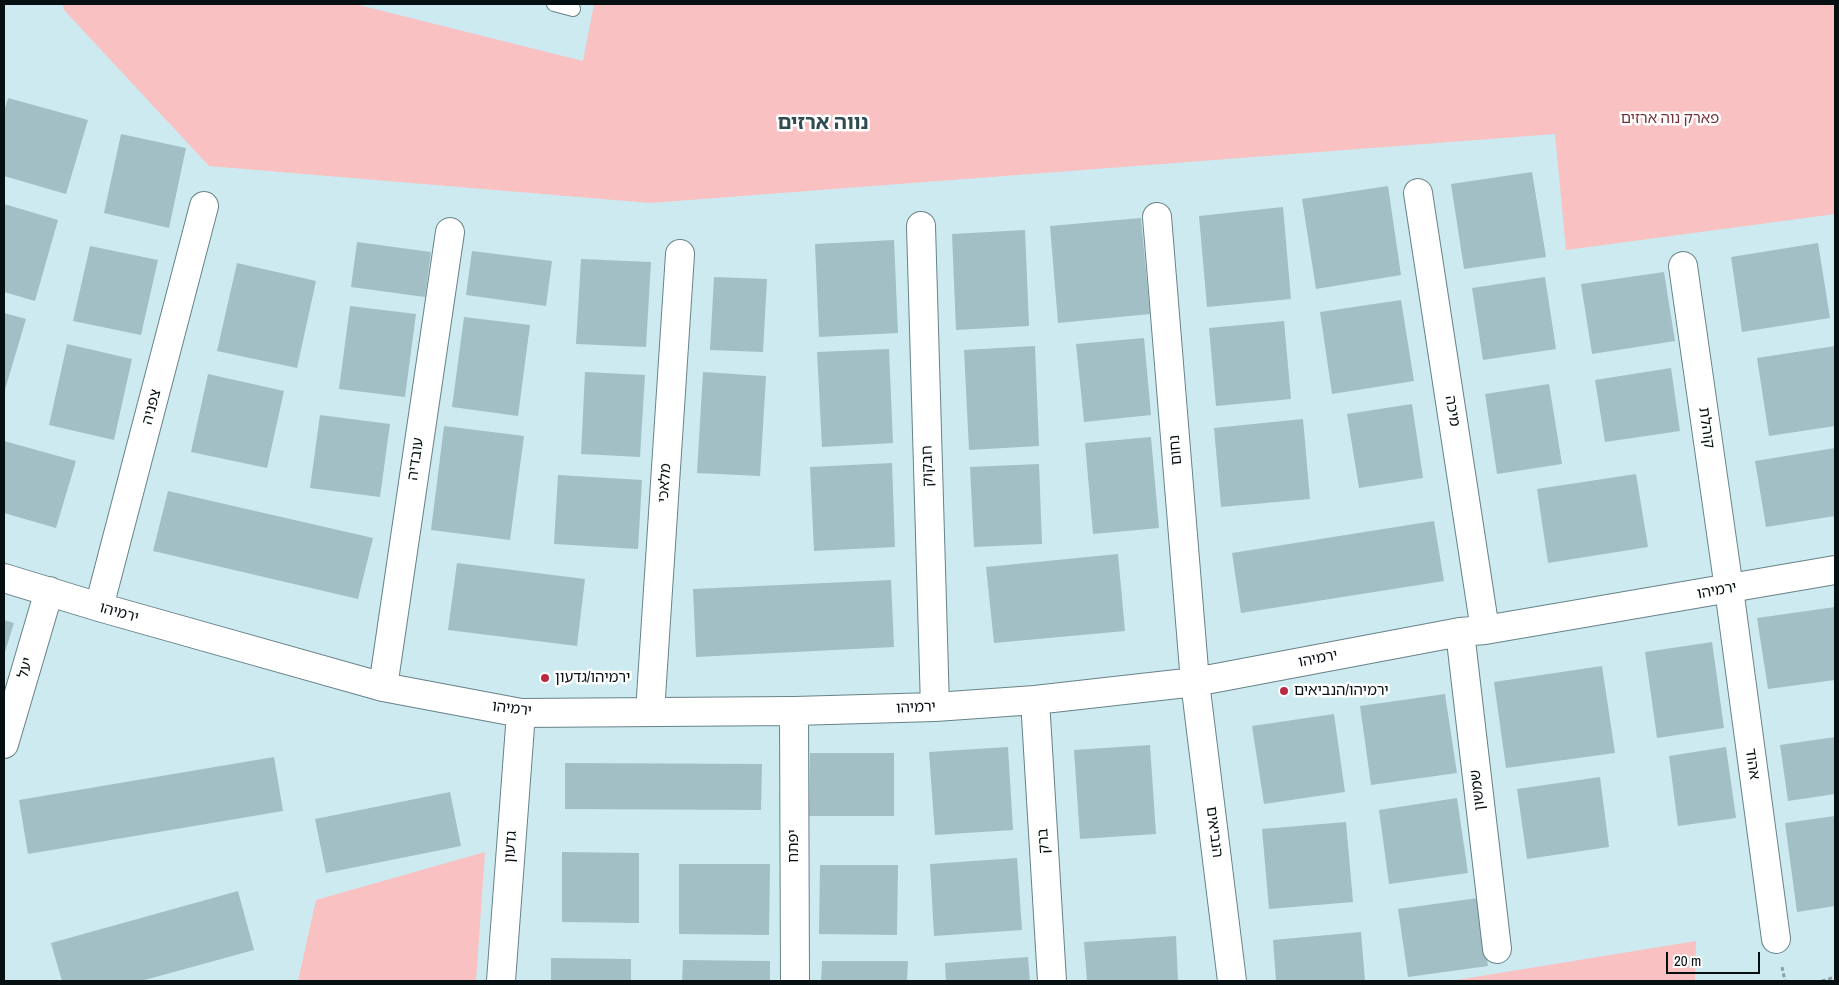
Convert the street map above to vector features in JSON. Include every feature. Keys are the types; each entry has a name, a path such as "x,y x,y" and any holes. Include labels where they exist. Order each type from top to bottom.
{"street":[{"name":"מיכה","path":"1418,193 1472,631"},
{"name":"צפניה","path":"99,607 204,206"},
{"name":"נחום","path":"1157,217 1195,682"},
{"name":"חבקוק","path":"921,226 935,707"},
{"name":"עובדיה","path":"383,687 450,232"},
{"name":"מלאכי","path":"650,712 680,254"},
{"name":"קוהלת","path":"1683,266 1729,589"},
{"name":"ירמיהו","path":"4,578 99,607 383,687 521,712 650,712 794,711 935,707 1035,700 1195,682 1472,631 1835,570"},
{"name":"אהוד","path":"1729,589 1776,939"},
{"name":"יעל","path":"4,744 49,591"},
{"name":"שמשון","path":"1472,631 1497,949"},
{"name":"הנביאים","path":"1195,682 1232,981"},
{"name":"ברק","path":"1035,700 1052,981"},
{"name":"יפתח","path":"794,711 795,981"},
{"name":"גדעון","path":"501,981 521,712"}],"lane":[{"path":"554,4 572,9"}],"path":[{"path":"1822,981 1835,977"}],"green space":[{"name":"פארק נוה ארזים","path":"62,4 355,4 583,61 594,4 1835,4 1835,214 1566,250 1555,134 650,203 209,166 64,10"},
{"path":"485,852 476,981 298,981 316,900"},
{"path":"1696,941 1695,981 1450,981"}],"building":[{"path":"8,98 88,120 66,194 4,176 4,111"},
{"path":"121,134 186,148 169,228 104,213"},
{"path":"1532,172 1546,257 1464,269 1451,184"},
{"path":"1388,186 1401,275 1316,289 1302,199"},
{"path":"4,204 58,220 35,301 4,292"},
{"path":"1283,207 1291,299 1207,307 1199,216"},
{"path":"1141,218 1150,314 1058,323 1050,226"},
{"path":"1025,230 1029,326 956,330 952,234"},
{"path":"894,240 898,333 819,337 815,244"},
{"path":"357,242 431,252 425,297 351,287"},
{"path":"1818,243 1830,318 1742,332 1731,257"},
{"path":"90,246 158,260 141,335 73,321"},
{"path":"472,251 552,261 546,306 466,295"},
{"path":"581,259 651,262 646,347 576,344"},
{"path":"237,263 316,281 297,368 217,351"},
{"path":"1664,272 1675,341 1592,354 1581,284"},
{"path":"714,277 767,279 763,352 710,350"},
{"path":"1545,277 1556,349 1483,360 1472,288"},
{"path":"1401,300 1414,381 1332,394 1320,312"},
{"path":"350,306 416,314 405,397 339,389"},
{"path":"4,313 26,319 4,393"},
{"path":"464,317 530,325 518,416 452,407"},
{"path":"1284,321 1291,399 1216,406 1209,328"},
{"path":"1144,338 1151,415 1084,422 1076,344"},
{"path":"67,344 132,359 114,440 49,425"},
{"path":"1035,346 1039,446 969,450 964,350"},
{"path":"1835,346 1835,426 1769,436 1757,358"},
{"path":"889,349 893,443 822,447 817,352"},
{"path":"1671,368 1680,431 1605,442 1595,380"},
{"path":"585,372 645,375 640,457 581,454"},
{"path":"703,372 766,376 760,476 697,473"},
{"path":"208,374 284,391 267,468 191,452"},
{"path":"1549,384 1562,464 1497,474 1485,394"},
{"path":"1412,404 1423,478 1359,488 1347,414"},
{"path":"320,415 390,424 380,497 310,488"},
{"path":"1303,419 1310,499 1221,507 1214,428"},
{"path":"444,426 524,436 510,540 431,530"},
{"path":"1151,437 1159,528 1093,534 1085,443"},
{"path":"4,441 76,461 56,528 4,513"},
{"path":"1835,448 1835,516 1766,527 1755,461"},
{"path":"892,463 895,547 814,551 810,467"},
{"path":"1039,464 1042,544 974,547 970,467"},
{"path":"1636,474 1648,547 1548,563 1537,489"},
{"path":"558,475 642,480 638,549 554,544"},
{"path":"168,491 373,538 358,599 153,551"},
{"path":"1434,521 1444,581 1241,613 1232,553"},
{"path":"1118,554 1125,631 994,643 986,567"},
{"path":"457,563 585,579 577,646 448,630"},
{"path":"891,580 894,647 696,657 693,589"},
{"path":"1835,607 1835,680 1768,689 1757,618"},
{"path":"4,620 14,623 4,655"},
{"path":"1712,642 1724,728 1657,738 1645,652"},
{"path":"1602,666 1615,753 1506,768 1494,682"},
{"path":"1445,694 1457,773 1371,785 1360,706"},
{"path":"1334,714 1345,792 1264,804 1252,726"},
{"path":"1835,737 1835,794 1788,801 1780,745"},
{"path":"1150,745 1156,834 1080,839 1074,750"},
{"path":"1008,747 1013,830 935,835 929,752"},
{"path":"1726,747 1736,818 1678,826 1669,756"},
{"path":"810,753 894,753 894,816 809,816"},
{"path":"274,757 283,811 28,854 19,800"},
{"path":"565,763 762,764 761,810 565,809"},
{"path":"1600,777 1609,847 1527,859 1517,789"},
{"path":"450,792 461,846 326,873 315,819"},
{"path":"1457,798 1468,873 1389,884 1379,810"},
{"path":"1835,816 1835,906 1797,912 1785,823"},
{"path":"1346,822 1353,902 1269,909 1262,829"},
{"path":"562,852 639,853 639,923 562,922"},
{"path":"1017,858 1022,930 934,936 930,864"},
{"path":"679,864 770,864 769,935 679,934"},
{"path":"820,865 898,865 897,935 819,934"},
{"path":"238,891 254,950 141,981 62,981 51,943"},
{"path":"1478,898 1488,966 1408,977 1398,909"},
{"path":"1361,932 1365,981 1276,981 1273,940"},
{"path":"1176,936 1178,981 1087,981 1084,942"},
{"path":"1028,957 1030,981 946,981 945,963"},
{"path":"551,958 631,959 631,981 551,981"},
{"path":"683,960 770,961 770,981 682,981"},
{"path":"822,961 908,961 907,981 821,981"}],"place":[{"name":"ירמיהו/גדעון","path":"545,678"},
{"name":"ירמיהו/הנביאים","path":"1284,691"}],"district":[{"name":"נווה ארזים","path":"823,124"}]}
